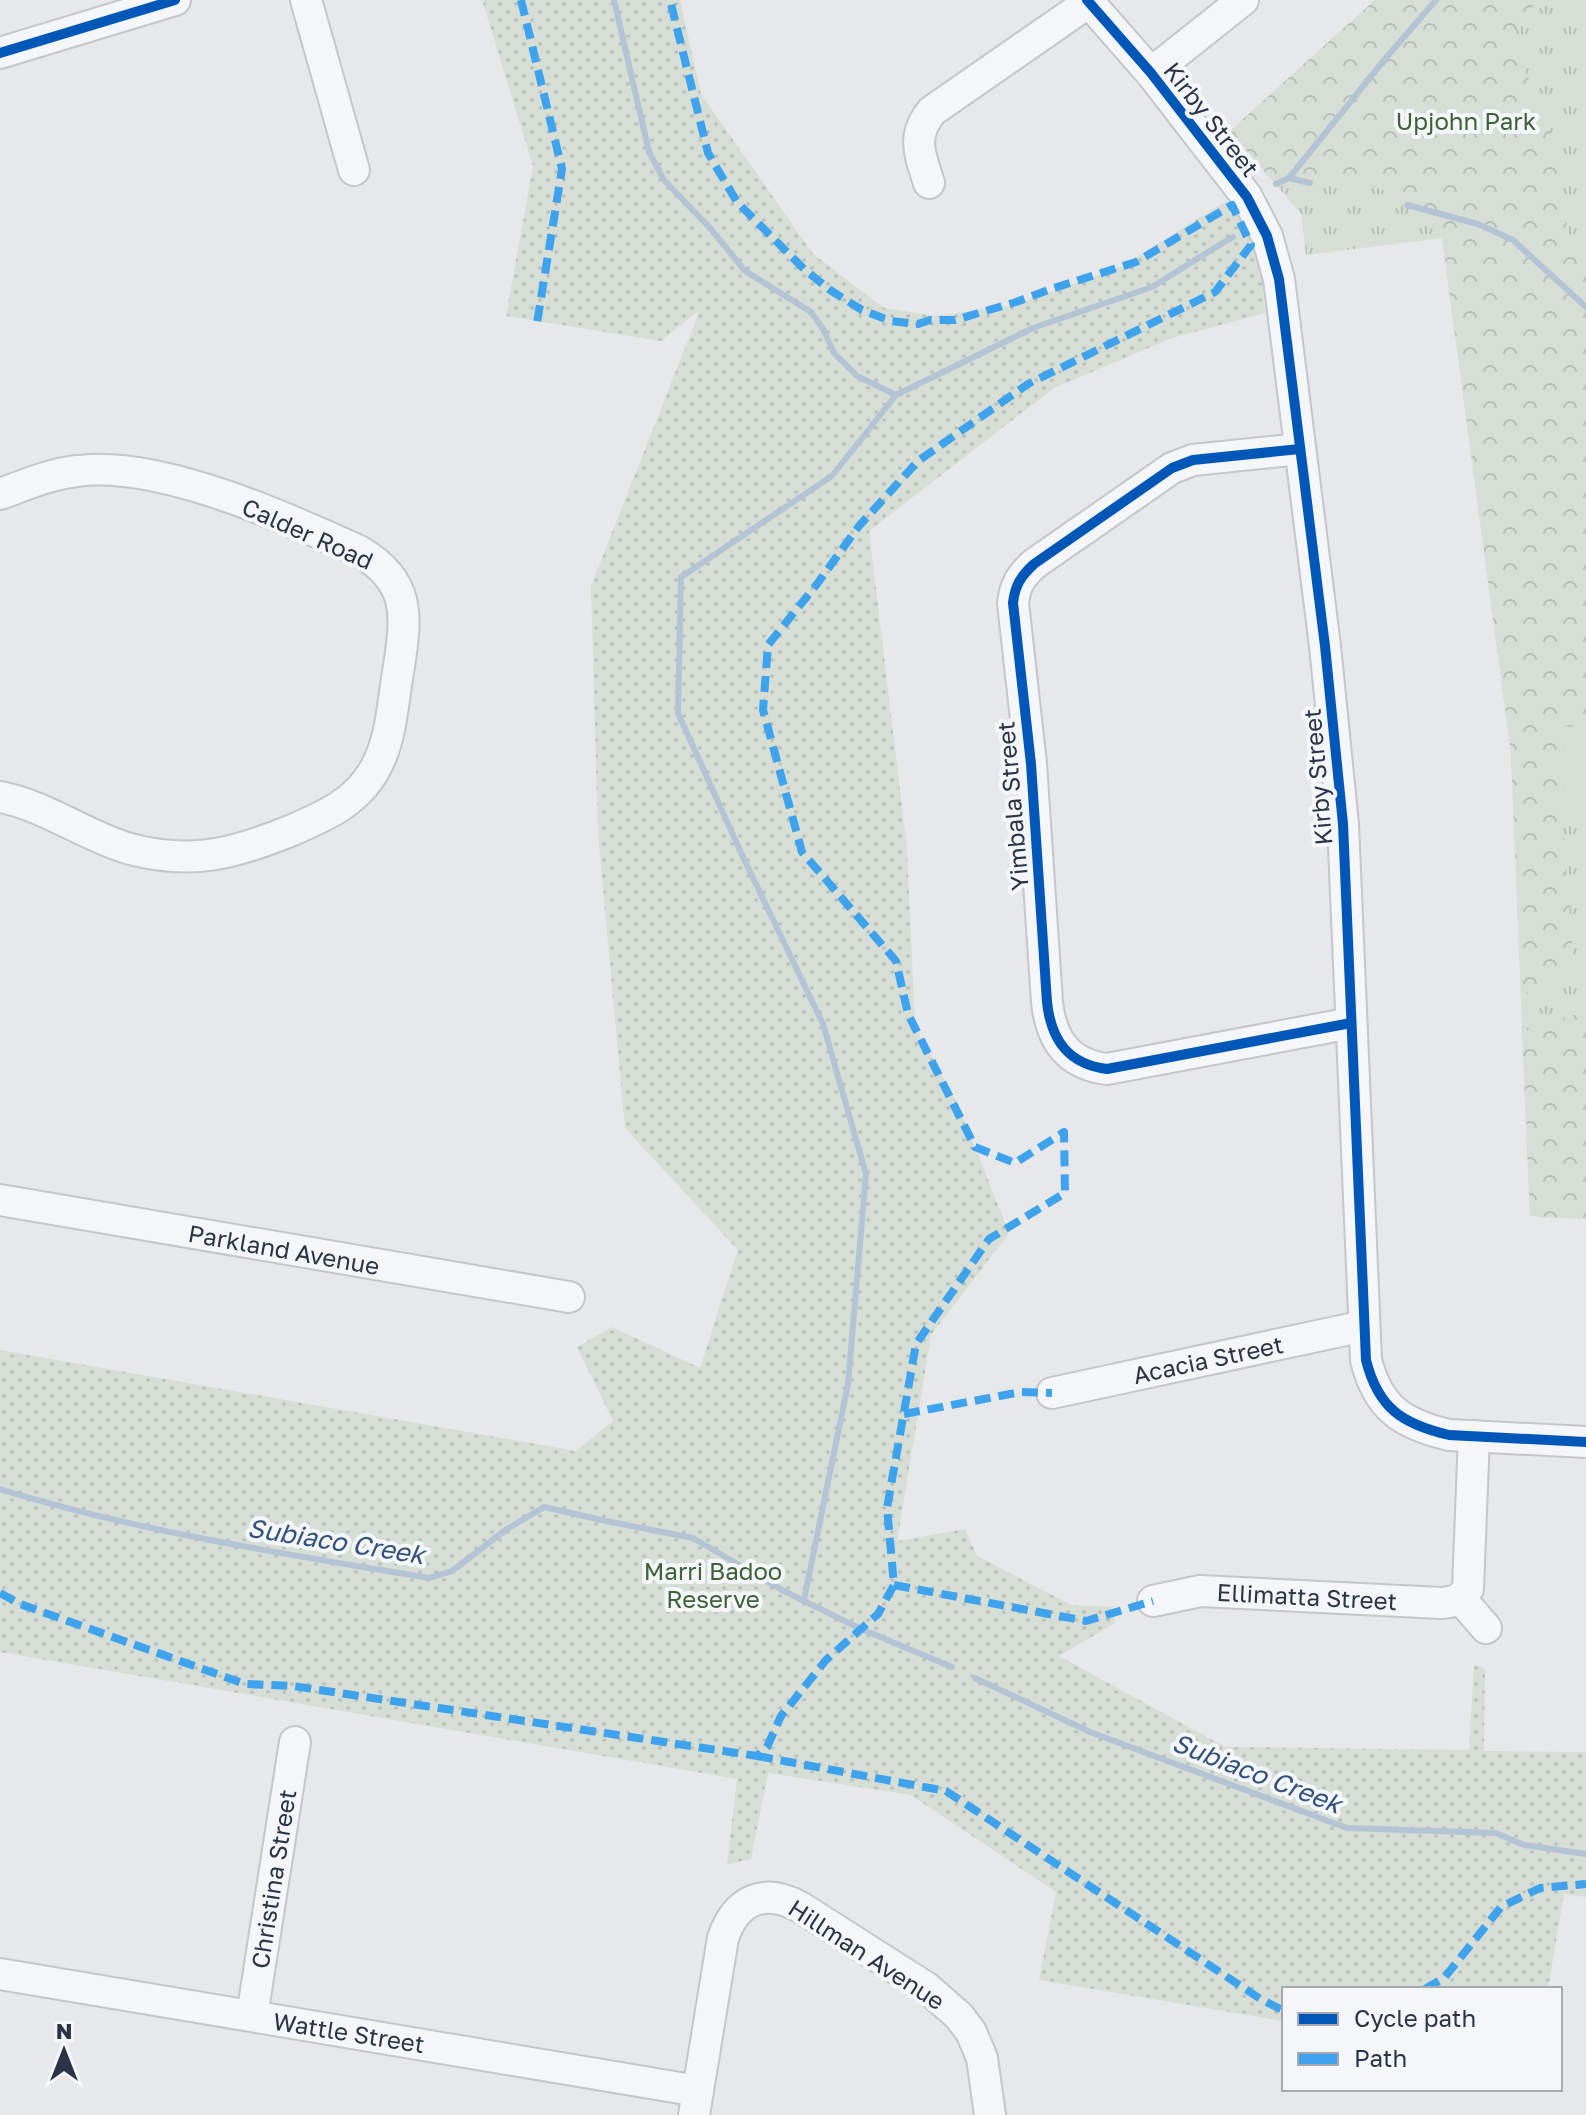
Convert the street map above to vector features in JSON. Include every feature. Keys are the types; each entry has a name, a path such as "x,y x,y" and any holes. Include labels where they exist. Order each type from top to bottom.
{"street":[{"path":"306,0 354,170"},
{"path":"1151,73 1243,0"},
{"path":"929,183 918,149 924,121 932,111 1088,1"},
{"name":"Kirby Street","path":"1088,1 1151,73 1239,186 1267,236 1279,279 1325,646 1343,824 1364,1326 1366,1360 1372,1383 1386,1403 1416,1426 1449,1435 1586,1442"},
{"path":"0,53 155,3"},
{"name":"Yimbala Street","path":"1300,449 1193,460 1172,468 1034,564 1015,587 1013,603 1031,764 1047,1002 1053,1028 1074,1059 1091,1067 1107,1069 1351,1023"},
{"name":"Calder Road","path":"0,494 77,471 115,471 172,480 248,504 359,551 386,570 401,596 404,613 384,750 358,793 322,818 231,852 173,856 108,841 41,810 0,797"},
{"name":"Parkland Avenue","path":"0,1200 569,1297"},
{"name":"Acacia Street","path":"1052,1393 1364,1326"},
{"path":"1474,1436 1468,1589 1461,1599 1486,1628"},
{"name":"Ellimatta Street","path":"1153,1601 1200,1591 1441,1603 1461,1599"},
{"name":"Christina Street","path":"252,2016 295,1742"},
{"name":"Hillman Avenue","path":"696,2103 723,1938 735,1913 748,1902 773,1896 800,1907 927,1988 959,2016 971,2032 982,2058 990,2115"},
{"name":"Wattle Street","path":"0,1974 252,2016 696,2103"}],"green space":[{"name":"Marri Badoo Reserve","path":"482,0 680,0 701,94 813,254 884,308 937,316 1013,305 1121,267 1226,201 1258,238 1265,313 1172,338 1054,388 869,531 907,849 915,1026 959,1107 1009,1233 931,1335 897,1541 965,1529 977,1556 1071,1605 1112,1607 1115,1623 1059,1656 1225,1747 1469,1750 1474,1665 1485,1667 1484,1751 1586,1752 1586,1897 1564,1894 1548,1987 1282,1987 1282,2021 1039,1980 1056,1892 911,1795 768,1773 751,1859 727,1865 737,1779 0,1652 0,1350 576,1451 613,1421 577,1347 612,1327 700,1368 738,1250 625,1128 598,833 591,586 700,310 661,341 506,316 533,166"},
{"name":"Upjohn Park","path":"1375,0 1586,0 1586,1219 1530,1216 1511,753 1442,238 1306,255 1301,214 1230,131"},
{"name":"Upjohn Park","path":"1375,0 1538,0 1509,40 1548,117 1571,248 1586,262 1586,726 1555,727 1574,966 1521,996 1511,753 1442,237 1393,194 1353,179 1322,174 1268,176 1230,131"},
{"path":"1564,734 1586,734 1586,800 1564,800"},
{"path":"1586,1011 1586,1219 1530,1216 1522,1032"}],"waterway":[{"path":"614,0 649,152 664,180 711,229 745,271 811,312 834,353 857,376 896,395 832,476 681,577 678,713 823,1024 866,1174 848,1384 804,1600"},
{"path":"1276,184 1289,178 1436,0"},
{"path":"1289,178 1310,183"},
{"path":"1407,205 1478,224 1513,240 1586,307"},
{"path":"896,395 1033,328 1152,287 1233,237"},
{"name":"Subiaco Creek","path":"0,1489 159,1530 429,1578 452,1571 507,1529 544,1507 693,1538 784,1591 861,1629 952,1667"},
{"name":"Subiaco Creek","path":"975,1678 1090,1732 1347,1828 1496,1833 1524,1845 1586,1854"}],"marked path":[{"path":"521,0 562,169 537,323"},
{"path":"0,1593 20,1604 245,1684 293,1686 757,1756 767,1747 781,1716 826,1660 878,1614 894,1585 887,1508 916,1344 989,1239 1065,1193 1064,1132 1015,1163 975,1147 908,1014 896,961 802,852 763,710 768,645 859,526 918,461 1028,384 1215,292 1251,245 1232,205 1136,262 955,320 930,320 918,324 891,321 862,310 804,269 737,202 708,153 670,0"},
{"path":"904,1414 1021,1392 1052,1393"},
{"path":"894,1585 1086,1621 1153,1601"},
{"path":"757,1756 946,1791 1259,1998 1282,2010"},
{"path":"1428,1987 1444,1978 1501,1907 1540,1888 1586,1884"}],"cycle path":[{"path":"0,53 175,0"},
{"path":"1087,0 1151,73 1247,197 1267,236 1279,279 1325,646 1343,824 1366,1360 1371,1377 1385,1402 1394,1411 1432,1431 1449,1435 1586,1442"},
{"path":"1300,449 1193,460 1172,468 1034,564 1017,586 1013,603 1031,764 1047,1002 1057,1039 1064,1048 1082,1062 1107,1069 1351,1023"}]}
